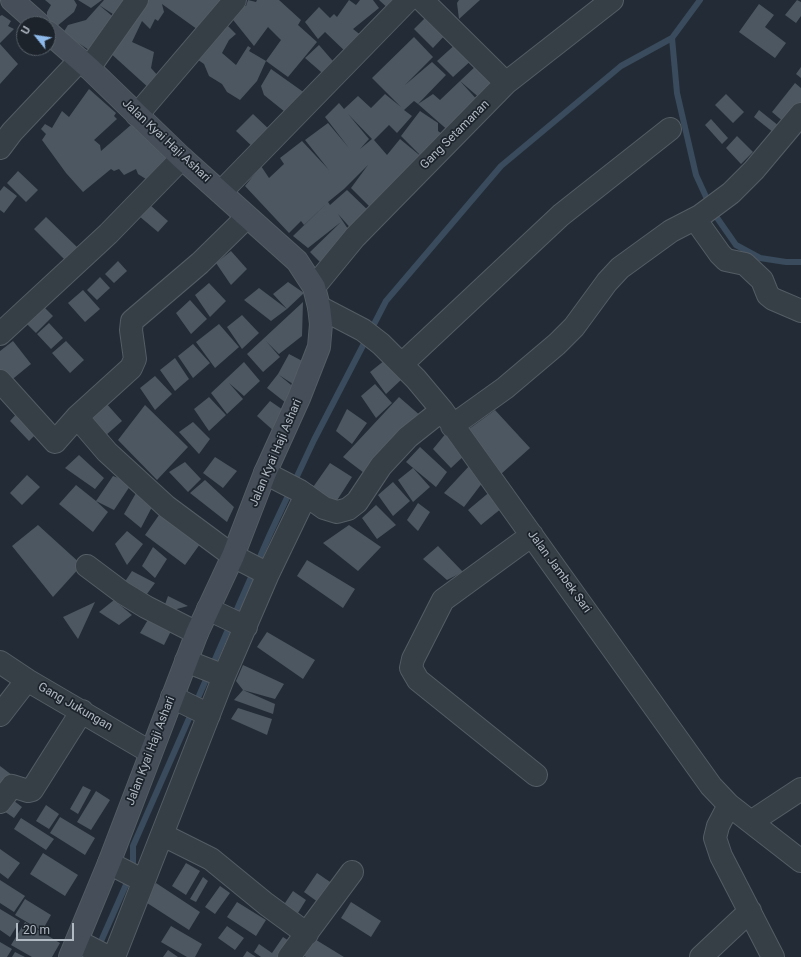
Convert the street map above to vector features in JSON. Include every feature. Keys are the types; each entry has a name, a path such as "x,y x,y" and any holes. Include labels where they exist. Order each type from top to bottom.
{"main road":[{"path":"12,0 30,16"},
{"name":"Jalan Kyai Haji Ashari","path":"56,39 85,64 182,158 297,262 317,297 321,324 319,347 271,476 238,558 214,612 197,633 192,664 178,699 150,752 113,865 78,948"}],"street":[{"path":"0,148 27,116 85,64 137,0"},
{"path":"138,115 235,0"},
{"path":"221,192 408,0"},
{"path":"422,0 506,83"},
{"name":"Gang Setamanan","path":"317,297 355,237 506,83 612,0"},
{"path":"271,476 303,493 324,508 332,511 348,510 357,502 381,466 408,437 510,384 557,344 574,327 607,282 620,268 671,231 698,217 719,203 742,183 801,114"},
{"path":"402,364 561,215 670,129"},
{"path":"1,331 108,234 182,158"},
{"path":"0,381 55,442 77,417 131,368 135,359 131,330 132,321 200,263 247,217"},
{"path":"698,217 726,260 745,264 762,280 768,295 773,300 801,311"},
{"name":"Jalan Jambek Sari","path":"317,297 381,344 402,364 447,418 711,786 729,805 801,861"},
{"path":"77,417 107,452 148,491 210,540 238,558 268,574"},
{"path":"114,957 208,715 303,493"},
{"path":"532,535 444,600 413,659 411,668 418,680 536,775"},
{"path":"87,566 146,607 197,633"},
{"path":"214,612 246,627"},
{"name":"Gang Jukungan","path":"0,662 27,680 150,752"},
{"path":"192,664 224,676"},
{"path":"0,714 27,680"},
{"path":"178,699 208,715"},
{"path":"0,802 12,786 28,791 32,790 82,711"},
{"path":"752,822 801,789"},
{"path":"729,805 718,826 715,838 721,856 773,957"},
{"path":"162,835 207,856 266,904 307,934"},
{"path":"113,865 138,878"},
{"path":"289,957 352,872"},
{"path":"701,957 750,911"},
{"path":"78,948 108,957"}],"building":[{"path":"45,0 74,0 77,5 74,12 56,27 56,16 47,16 47,12 51,5"},
{"path":"78,0 102,0 91,8"},
{"path":"104,0 133,0 119,18 99,5"},
{"path":"143,0 227,0 201,32 162,4 164,12 158,21 155,19 150,29 142,21 132,42 154,52 151,68 159,77 150,89 108,51"},
{"path":"248,0 256,2 257,0 279,0 301,20 298,25 317,42 288,77 266,61 281,40 268,27 254,46 230,16 240,3 246,6"},
{"path":"349,0 356,5 360,0 373,0 379,8 353,29 362,36 348,54 325,32 318,39 305,22 319,7 330,18 334,14 337,17"},
{"path":"379,0 402,0 391,11"},
{"path":"459,0 480,0 459,19 457,3"},
{"path":"797,0 801,2 801,16 796,23 785,15"},
{"path":"759,4 774,15 765,27 786,43 775,58 739,32"},
{"path":"99,5 117,20 95,54 63,33 68,25 86,20"},
{"path":"2,15 11,21 8,26 14,29 0,43 0,16"},
{"path":"427,16 446,34 433,48 414,29"},
{"path":"222,20 236,34 229,40 222,53 236,65 248,46 251,48 249,51 266,61 257,81 240,100 227,92 222,84 209,76 204,64 191,55"},
{"path":"414,37 433,57 405,85 432,62 446,75 418,104 414,101 404,110 412,116 397,133 389,125 374,140 387,155 400,139 423,158 401,136 420,111 438,123 438,131 446,137 374,211 351,188 368,165 344,189 328,202 330,205 347,190 372,214 354,232 338,214 352,235 325,267 310,252 341,222 308,248 293,236 326,204 304,225 301,221 289,233 245,186 261,166 269,178 284,164 280,158 302,141 329,170 305,140 328,123 349,148 325,117 339,103 344,109 358,96 371,108 385,94 401,107 372,78","holes":["348,114 372,139 360,149 369,139"]},
{"path":"458,42 474,58 453,77 437,61"},
{"path":"0,44 18,64 0,84"},
{"path":"319,45 338,67 328,78 305,58"},
{"path":"479,63 499,83 482,100 460,81"},
{"path":"801,67 801,78 796,74"},
{"path":"271,69 309,96 290,116 264,95 261,86"},
{"path":"460,81 480,103 451,133 418,104 433,94 440,100"},
{"path":"795,83 801,88 801,102 785,123 772,112"},
{"path":"89,89 116,113 114,116 117,119 94,140 100,145 101,151 132,124 171,155 149,181 138,174 136,169 124,175 119,169 114,171 111,169 83,192 66,173 42,140 46,134 41,129 45,124 52,128 62,111 69,117"},
{"path":"726,94 744,112 733,123 715,105"},
{"path":"759,110 779,126 774,133 754,117"},
{"path":"253,114 273,133 256,150 236,131"},
{"path":"711,119 728,138 722,144 705,125"},
{"path":"737,136 753,152 741,164 726,148"},
{"path":"18,171 38,190 26,202 7,183"},
{"path":"4,186 17,196 4,213 0,210 0,191"},
{"path":"150,205 168,221 158,232 139,216"},
{"path":"46,217 77,247 65,260 34,229"},
{"path":"231,251 247,269 231,285 216,263"},
{"path":"118,261 127,271 114,283 105,274"},
{"path":"100,277 110,288 97,300 87,290"},
{"path":"288,282 304,293 287,309 273,294"},
{"path":"209,283 226,301 210,317 195,295"},
{"path":"259,288 287,309 271,321 244,300"},
{"path":"83,290 100,309 85,322 68,303"},
{"path":"190,300 207,319 191,334 176,313"},
{"path":"39,302 53,316 36,333 22,319"},
{"path":"303,302 302,336 279,354 266,341 280,357 263,372 247,354"},
{"path":"242,315 259,333 242,349 227,327"},
{"path":"49,323 63,338 51,349 37,334"},
{"path":"219,324 239,347 215,368 196,342"},
{"path":"13,341 31,364 9,382 0,370 0,351"},
{"path":"66,341 84,360 70,373 52,353"},
{"path":"193,344 210,363 193,378 178,356"},
{"path":"289,354 308,364 296,386 279,375 296,389 286,403 267,388 278,374"},
{"path":"175,358 189,379 175,391 160,370"},
{"path":"385,360 402,379 386,394 370,372"},
{"path":"244,362 260,381 244,396 229,383 243,399 227,414 211,393"},
{"path":"155,376 172,394 155,410 140,388"},
{"path":"375,384 392,403 376,418 361,396"},
{"path":"209,397 226,415 209,431 194,409"},
{"path":"399,397 422,417 368,476 343,457"},
{"path":"270,401 286,412 275,432 257,416"},
{"path":"105,402 122,421 105,436 90,415"},
{"path":"145,405 188,447 157,480 118,440"},
{"path":"347,409 367,423 352,444 336,431"},
{"path":"495,410 530,448 501,474 469,429"},
{"path":"19,411 39,431 29,441 10,421"},
{"path":"193,422 210,439 199,454 179,432"},
{"path":"447,432 467,453 451,468 433,449"},
{"path":"420,447 447,472 436,487 406,462"},
{"path":"79,455 104,478 95,489 65,468"},
{"path":"215,457 237,471 223,488 203,473"},
{"path":"185,462 201,479 188,492 169,472"},
{"path":"330,463 352,477 334,505 311,490"},
{"path":"471,464 486,478 464,507 444,493"},
{"path":"413,468 430,487 413,502 398,480"},
{"path":"27,475 40,487 22,505 10,493"},
{"path":"113,476 132,483 114,510 96,501"},
{"path":"205,480 234,507 227,522 190,493"},
{"path":"393,482 410,501 393,516 378,495"},
{"path":"76,485 108,512 93,532 59,504"},
{"path":"492,490 502,508 481,525 468,510"},
{"path":"136,493 153,505 141,528 124,514"},
{"path":"418,503 430,512 418,531 407,520"},
{"path":"376,505 396,525 377,539 362,518"},
{"path":"159,515 200,544 185,565 145,535"},
{"path":"38,525 82,565 53,597 12,546"},
{"path":"349,525 381,547 358,571 323,543"},
{"path":"127,531 143,544 127,565 115,544"},
{"path":"438,546 463,572 447,580 423,559"},
{"path":"153,547 167,559 155,578 142,566"},
{"path":"307,560 355,589 343,608 297,576"},
{"path":"132,571 155,583 144,598 122,586"},
{"path":"168,596 188,606 162,613"},
{"path":"114,600 132,615 119,625 99,612"},
{"path":"95,602 78,639 63,617"},
{"path":"149,618 172,629 164,645 140,633"},
{"path":"267,632 315,660 303,679 257,647"},
{"path":"243,665 284,684 275,699 243,690 236,681"},
{"path":"243,690 275,704 273,714 234,700"},
{"path":"238,708 272,719 267,735 231,719"},
{"path":"0,766 12,775 0,791"},
{"path":"83,786 91,790 78,814 70,809"},
{"path":"96,791 110,800 91,830 77,822"},
{"path":"9,797 22,807 14,818 1,809"},
{"path":"46,805 59,814 49,829 36,821"},
{"path":"60,817 95,838 85,855 50,833"},
{"path":"21,818 54,839 46,850 14,829"},
{"path":"0,849 20,863 8,879 0,873"},
{"path":"43,853 78,875 65,896 30,874"},
{"path":"186,863 200,871 186,895 172,886"},
{"path":"317,873 336,886 322,905 304,892"},
{"path":"203,877 208,881 196,902 190,899"},
{"path":"0,880 25,896 14,912 0,903"},
{"path":"156,883 200,912 189,930 144,901"},
{"path":"220,886 230,893 215,914 205,907"},
{"path":"293,891 306,900 293,921 279,912"},
{"path":"25,899 51,915 42,931 15,915"},
{"path":"237,902 266,920 256,936 227,917"},
{"path":"351,902 381,921 371,937 341,918"},
{"path":"0,909 20,921 10,937 0,930"},
{"path":"25,922 60,943 52,957 32,957 11,945"},
{"path":"171,926 202,944 195,957 187,957 161,942"},
{"path":"227,926 244,938 235,950 218,938"},
{"path":"283,937 295,945 287,957 261,957 254,952 259,944 272,953"},
{"path":"313,938 344,957 306,957 302,955"},
{"path":"0,942 12,949 7,957 0,957"},
{"path":"168,950 178,957 163,957"},
{"path":"247,951 256,957 243,957"},
{"path":"15,952 25,957 12,957"}],"waterway":[{"path":"98,948 133,869 133,846 270,534 314,440 386,301 501,166 621,66 672,38 700,0"},
{"path":"672,38 677,93 696,175 713,212 736,245 760,258 786,262 801,262"}]}
